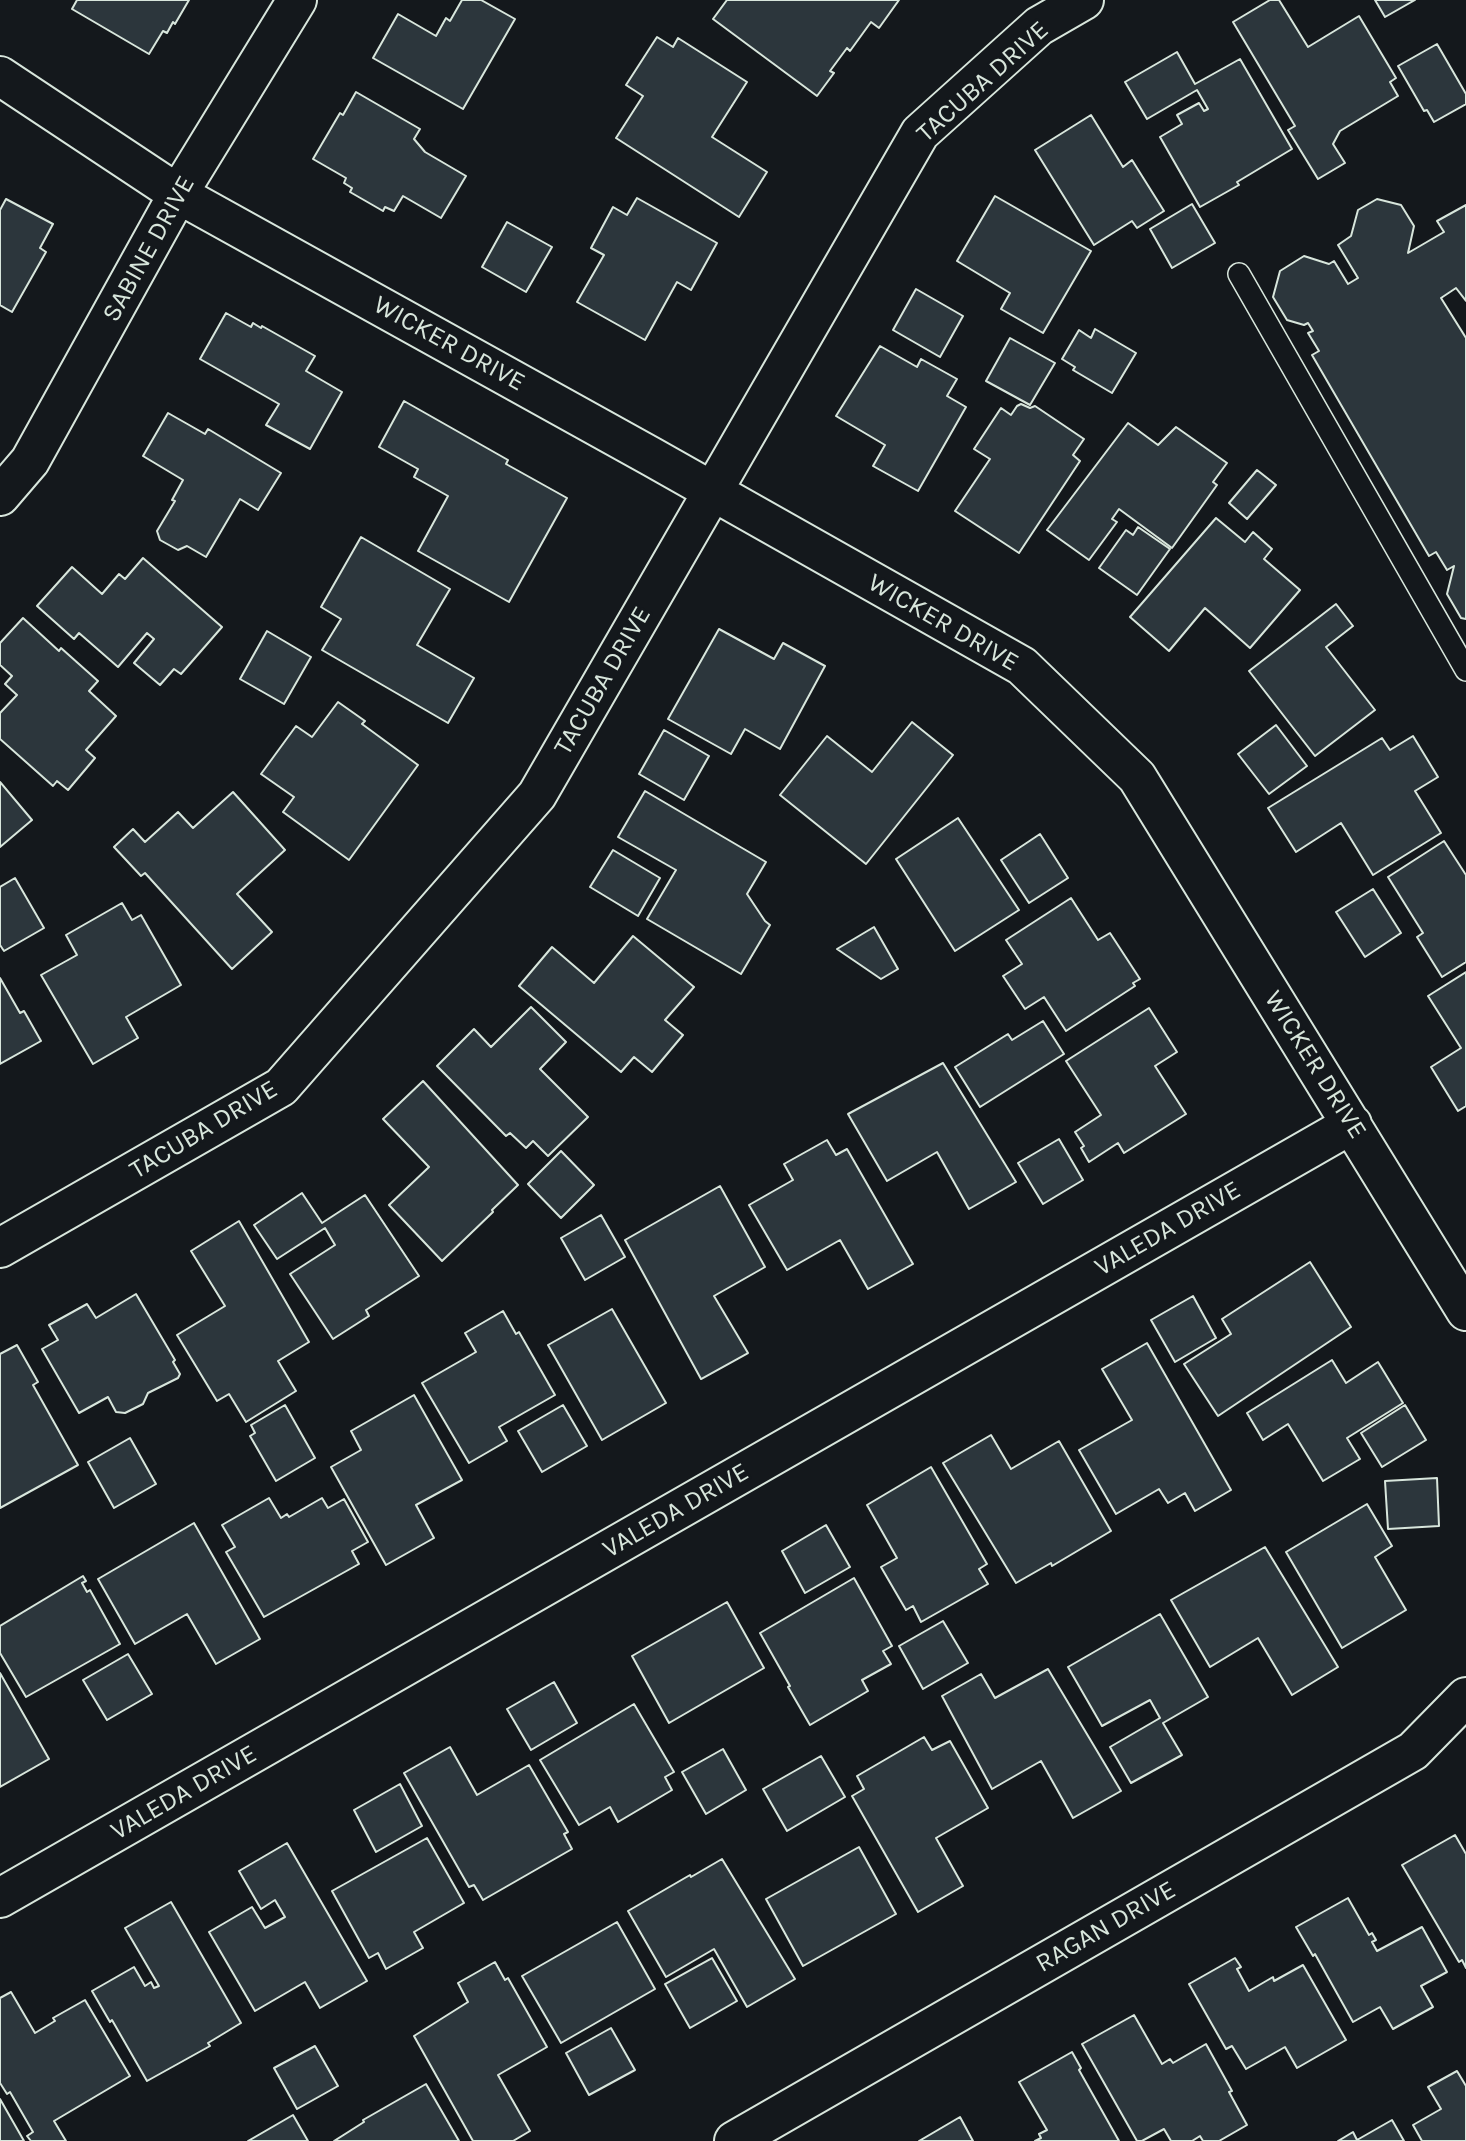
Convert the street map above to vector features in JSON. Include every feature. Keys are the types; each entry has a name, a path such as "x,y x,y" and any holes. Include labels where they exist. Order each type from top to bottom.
{"street":[{"name":"SABINE DRIVE","path":"0,496 30,461 178,194 298,0"},
{"name":"TACUBA DRIVE","path":"0,1248 281,1087 537,795 920,132 1039,26 1084,0"},
{"name":"WICKER DRIVE","path":"0,76 178,194 1022,666 1137,777 1466,1311"},
{"name":"VALEDA DRIVE","path":"0,1898 1352,1124"},
{"name":"RAGAN DRIVE","path":"756,2136 1413,1751 1466,1697"}],"lane":[{"path":"1239,274 1466,670"}],"building":[{"path":"77,0 189,0 175,24 173,22 167,33 163,31 149,54 72,9"},
{"path":"462,0 481,0 515,19 463,109 373,58 398,14 436,36 446,18 450,21"},
{"path":"727,0 899,0 879,28 871,22 850,51 847,48 830,71 834,73 817,96 713,19"},
{"path":"1270,0 1279,0 1308,47 1359,16 1396,78 1390,82 1398,96 1340,131 1333,144 1345,163 1318,179 1288,130 1295,126 1233,22"},
{"path":"1375,0 1415,0 1385,17"},
{"path":"657,37 673,47 678,38 747,82 712,137 767,172 739,217 616,138 643,96 626,85"},
{"path":"1437,44 1466,94 1466,104 1434,122 1427,110 1424,111 1398,66"},
{"path":"1177,52 1195,84 1240,59 1292,149 1237,182 1239,185 1200,207 1160,137 1182,124 1177,115 1199,103 1204,111 1208,109 1197,90 1147,119 1125,82"},
{"path":"356,92 420,129 414,139 425,152 466,176 441,218 403,196 394,211 385,207 383,211 350,192 352,188 344,183 346,178 313,159 340,113 343,115"},
{"path":"1091,115 1123,167 1132,160 1164,211 1137,228 1132,221 1094,245 1035,150"},
{"path":"995,196 1091,251 1043,333 1001,309 1010,293 957,261"},
{"path":"637,198 717,243 691,290 677,282 645,340 577,302 604,255 591,248 613,207 627,215"},
{"path":"6,199 53,224 40,248 46,252 12,312 0,305 0,210"},
{"path":"1377,199 1401,205 1414,226 1408,253 1444,232 1437,221 1466,205 1466,301 1456,288 1441,298 1466,338 1466,619 1461,618 1447,594 1454,566 1447,570 1436,552 1429,556 1312,355 1319,351 1308,333 1313,331 1308,323 1304,325 1287,320 1273,297 1280,271 1304,256 1329,264 1334,261 1348,284 1358,278 1338,245 1351,236 1358,210"},
{"path":"1192,204 1215,243 1172,268 1150,229"},
{"path":"507,222 552,247 526,292 482,267"},
{"path":"916,289 963,316 940,357 893,330"},
{"path":"226,313 251,327 253,323 261,328 262,326 315,356 306,371 342,392 310,449 266,425 279,404 200,359"},
{"path":"1095,329 1136,353 1112,393 1073,370 1075,367 1062,359 1079,330 1091,338"},
{"path":"1010,338 1055,363 1030,405 986,381"},
{"path":"880,346 917,367 921,359 957,379 947,396 966,407 918,491 873,466 885,445 836,416"},
{"path":"404,401 508,460 506,464 567,498 509,602 418,551 448,496 414,477 418,469 379,447"},
{"path":"1021,404 1030,408 1035,406 1084,439 1073,455 1080,461 1019,553 955,511 990,459 974,449 1001,408 1011,415"},
{"path":"168,413 205,434 208,429 281,473 258,510 240,499 206,557 187,546 178,550 160,540 157,531 175,501 172,500 183,480 143,456"},
{"path":"1128,423 1158,445 1176,427 1227,463 1213,482 1217,485 1172,548 1119,509 1112,519 1117,522 1089,560 1047,530"},
{"path":"1257,470 1276,485 1247,519 1229,503"},
{"path":"1216,518 1245,542 1253,532 1272,549 1264,559 1300,590 1250,648 1205,608 1169,651 1130,617"},
{"path":"1138,527 1170,549 1137,595 1099,568 1126,530 1133,535"},
{"path":"361,537 450,589 417,645 474,678 448,723 322,650 341,619 321,607"},
{"path":"143,558 222,627 181,674 174,669 160,685 134,663 154,639 147,633 118,667 79,633 74,639 37,606 72,567 102,594 119,574 125,579"},
{"path":"1336,604 1353,626 1326,647 1375,710 1315,756 1249,671"},
{"path":"23,618 59,651 61,648 98,681 89,691 116,716 86,750 95,758 68,790 57,781 53,786 0,739 0,713 17,695 5,684 12,676 0,665 0,643"},
{"path":"719,629 774,659 783,643 825,666 780,749 745,729 731,754 668,719"},
{"path":"267,631 311,657 284,704 240,679"},
{"path":"338,702 365,721 362,724 418,765 349,860 283,812 294,797 261,774 296,726 312,737"},
{"path":"912,722 953,755 866,864 780,795 827,736 872,772"},
{"path":"1276,725 1307,766 1269,794 1238,754"},
{"path":"664,730 709,756 684,800 639,774"},
{"path":"1413,736 1438,777 1415,791 1441,833 1373,875 1341,823 1296,852 1268,808 1382,738 1390,750"},
{"path":"0,782 32,820 0,847"},
{"path":"645,791 766,862 747,894 770,925 741,974 647,919 676,870 618,837"},
{"path":"233,792 285,850 237,894 272,932 232,969 145,873 141,876 114,847 133,829 145,842 178,812 193,828"},
{"path":"958,818 1019,910 955,951 896,859"},
{"path":"1040,834 1068,878 1029,903 1001,860"},
{"path":"1444,841 1466,875 1466,962 1442,977 1417,937 1423,933 1388,877"},
{"path":"613,850 660,878 638,916 590,887"},
{"path":"15,878 44,928 4,951 0,945 0,887"},
{"path":"1373,889 1401,933 1365,957 1336,912"},
{"path":"1071,898 1098,940 1110,933 1140,979 1133,983 1135,986 1066,1031 1044,997 1025,1009 1003,976 1022,964 1006,940"},
{"path":"122,903 132,920 141,915 181,985 126,1017 138,1038 93,1064 41,975 77,955 66,935"},
{"path":"874,927 898,969 881,979 837,949"},
{"path":"633,936 694,987 665,1020 683,1035 652,1072 634,1057 621,1072 519,986 552,947 594,983"},
{"path":"1466,972 1466,1106 1458,1111 1431,1067 1461,1048 1428,996"},
{"path":"0,978 20,1013 24,1011 41,1041 0,1064"},
{"path":"531,1007 566,1042 540,1069 588,1117 548,1156 533,1141 526,1148 510,1133 506,1136 437,1066 474,1029 491,1047"},
{"path":"1149,1008 1177,1052 1155,1066 1186,1114 1124,1153 1118,1143 1089,1162 1081,1148 1084,1146 1075,1132 1101,1115 1066,1061"},
{"path":"1043,1021 1064,1054 980,1107 955,1067 1008,1034 1012,1040"},
{"path":"943,1063 1016,1182 969,1209 937,1152 887,1181 848,1114"},
{"path":"423,1081 518,1185 442,1261 389,1205 429,1167 383,1119"},
{"path":"1059,1139 1083,1180 1043,1204 1018,1163"},
{"path":"827,1140 836,1155 847,1149 913,1264 868,1289 840,1240 787,1270 749,1205 793,1180 784,1164"},
{"path":"561,1151 594,1185 561,1218 528,1184"},
{"path":"720,1186 765,1267 714,1296 748,1353 701,1379 625,1240"},
{"path":"302,1193 322,1223 365,1195 419,1276 366,1310 369,1316 333,1339 290,1274 335,1245 325,1228 277,1259 254,1225"},
{"path":"601,1215 625,1257 585,1280 561,1238"},
{"path":"239,1221 309,1342 278,1361 296,1391 246,1422 229,1394 217,1401 177,1335 225,1306 191,1251"},
{"path":"1310,1262 1351,1327 1218,1416 1184,1364 1231,1334 1222,1319"},
{"path":"136,1294 175,1360 173,1362 180,1374 178,1378 148,1393 143,1404 125,1413 116,1412 108,1397 79,1413 42,1349 58,1340 49,1325 87,1304 96,1318"},
{"path":"1193,1296 1216,1338 1175,1362 1151,1320"},
{"path":"612,1309 666,1403 602,1440 548,1345"},
{"path":"503,1311 516,1334 519,1332 555,1395 499,1427 507,1441 469,1463 422,1383 476,1352 465,1333"},
{"path":"1147,1343 1231,1490 1195,1511 1185,1493 1168,1503 1159,1489 1116,1514 1079,1450 1132,1420 1102,1369"},
{"path":"17,1345 38,1382 33,1385 78,1465 0,1508 0,1354"},
{"path":"1332,1360 1346,1383 1378,1362 1403,1403 1347,1438 1360,1459 1323,1481 1288,1424 1263,1440 1247,1413"},
{"path":"414,1395 462,1480 416,1505 434,1538 386,1565 331,1467 361,1450 351,1431"},
{"path":"285,1405 315,1458 276,1481 250,1436 255,1433 251,1425"},
{"path":"563,1405 587,1446 542,1472 518,1431"},
{"path":"1405,1405 1426,1440 1382,1467 1361,1433"},
{"path":"991,1435 1011,1469 1059,1441 1111,1531 1052,1566 1051,1563 1016,1583 943,1463"},
{"path":"130,1438 156,1484 114,1508 88,1462"},
{"path":"931,1467 987,1564 979,1569 988,1584 921,1622 913,1606 906,1610 881,1567 897,1558 867,1505"},
{"path":"1437,1478 1439,1526 1388,1529 1385,1481"},
{"path":"269,1498 281,1518 287,1514 289,1517 322,1498 328,1508 344,1499 368,1542 352,1551 359,1564 264,1617 226,1552 235,1547 222,1525"},
{"path":"1367,1504 1392,1546 1375,1557 1406,1610 1342,1648 1286,1552"},
{"path":"194,1523 260,1639 216,1664 187,1614 135,1644 98,1579"},
{"path":"826,1525 850,1567 805,1593 782,1551"},
{"path":"1265,1547 1338,1667 1292,1695 1258,1638 1210,1667 1171,1600"},
{"path":"83,1576 86,1581 82,1583 87,1592 90,1590 120,1644 26,1697 0,1653 0,1626"},
{"path":"854,1578 892,1646 883,1651 891,1664 862,1680 868,1691 810,1725 760,1633"},
{"path":"727,1602 764,1668 669,1723 632,1656"},
{"path":"1160,1614 1208,1697 1163,1723 1182,1755 1131,1783 1110,1747 1160,1718 1150,1700 1102,1726 1068,1667"},
{"path":"943,1621 968,1663 923,1689 899,1646"},
{"path":"128,1654 152,1694 107,1720 83,1680"},
{"path":"1048,1669 1121,1791 1073,1818 1041,1761 992,1789 942,1696 981,1674 995,1698"},
{"path":"0,1673 49,1759 0,1787"},
{"path":"554,1682 577,1723 531,1750 507,1709"},
{"path":"634,1704 674,1772 665,1777 672,1790 618,1822 610,1807 579,1825 540,1760"},
{"path":"924,1737 932,1750 950,1741 988,1808 936,1838 963,1886 918,1912 852,1796 864,1789 857,1776"},
{"path":"450,1747 477,1795 529,1765 568,1832 564,1834 572,1849 483,1900 474,1885 469,1887 404,1773"},
{"path":"723,1749 746,1790 706,1814 682,1772"},
{"path":"821,1756 845,1797 787,1831 763,1789"},
{"path":"400,1784 422,1826 376,1852 354,1810"},
{"path":"1455,1835 1466,1854 1466,1968 1462,1960 1459,1962 1402,1865"},
{"path":"427,1838 464,1903 414,1932 423,1948 386,1969 378,1953 369,1958 332,1891"},
{"path":"287,1843 367,1981 320,2008 305,1982 255,2011 209,1932 252,1907 265,1928 285,1917 275,1900 261,1909 239,1871"},
{"path":"859,1847 896,1914 803,1966 766,1899"},
{"path":"722,1859 795,1979 747,2007 714,1949 666,1977 628,1911"},
{"path":"1348,1898 1369,1935 1372,1933 1376,1940 1372,1942 1377,1951 1422,1927 1447,1972 1421,1986 1433,2007 1393,2029 1380,2007 1353,2022 1315,1954 1313,1956 1296,1927"},
{"path":"171,1902 241,2023 208,2043 210,2046 147,2081 92,1991 134,1967 145,1986 151,1982 154,1988 159,1986 125,1928"},
{"path":"617,1922 655,1989 561,2043 522,1976"},
{"path":"712,1958 737,2001 690,2028 665,1984"},
{"path":"1235,1958 1241,1967 1237,1969 1249,1991 1273,1977 1274,1981 1303,1965 1346,2040 1297,2068 1285,2047 1246,2069 1232,2046 1226,2049 1189,1984"},
{"path":"495,1962 505,1980 508,1978 547,2047 498,2075 530,2131 513,2141 473,2141 414,2036 468,2002 458,1983"},
{"path":"11,1992 35,2033 55,2021 53,2018 85,2000 130,2076 54,2121 66,2141 31,2141 27,2136 33,2132 10,2092 7,2094 0,2083 0,1998"},
{"path":"1134,2015 1162,2064 1170,2059 1173,2063 1206,2044 1247,2125 1219,2141 1203,2141 1200,2136 1192,2141 1171,2141 1164,2129 1137,2141 1082,2044"},
{"path":"611,2028 635,2070 589,2095 566,2053"},
{"path":"315,2046 338,2086 297,2109 274,2068"},
{"path":"1072,2052 1081,2068 1079,2070 1119,2141 1035,2141 1041,2138 1039,2134 1047,2130 1019,2082"},
{"path":"1457,2071 1466,2086 1466,2141 1422,2141 1413,2125 1441,2109 1428,2087"},
{"path":"426,2084 459,2141 334,2141 364,2122 363,2120"},
{"path":"0,2099 24,2141 0,2141"},
{"path":"293,2115 308,2141 248,2141"},
{"path":"960,2117 973,2141 919,2141"},
{"path":"1392,2120 1404,2141 1338,2141 1353,2132 1357,2140"}]}
